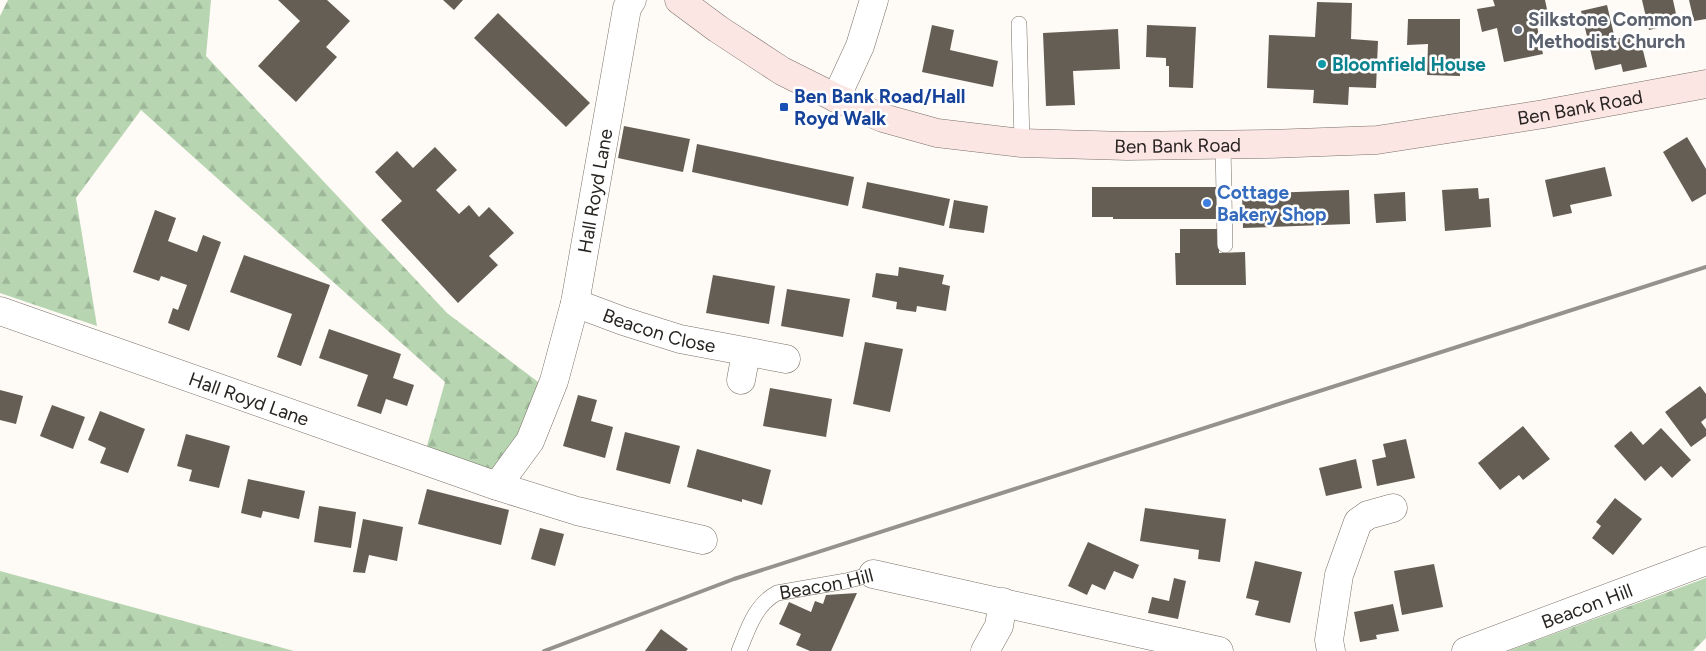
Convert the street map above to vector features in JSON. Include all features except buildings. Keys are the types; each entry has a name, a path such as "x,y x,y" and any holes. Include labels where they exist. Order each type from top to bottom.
{"main road":[{"name":"Ben Bank Road","path":"679,0 782,71 836,98 883,118 936,133 1022,143 1127,146 1377,140 1544,114 1706,84"}],"street":[{"name":"Hall Royd Lane","path":"497,486 530,441 554,381 575,303 627,8 632,0"},
{"path":"836,98 860,46 874,0"},
{"name":"Beacon Close","path":"575,303 680,339 746,353 786,359"},
{"name":"Hall Royd Lane","path":"0,311 497,486 577,511 703,540"},
{"path":"741,380 746,353"},
{"path":"1331,651 1329,640 1339,575 1358,522 1368,514 1393,508"},
{"name":"Beacon Hill","path":"1466,651 1706,561"},
{"name":"Beacon Hill","path":"873,574 1219,651"},
{"path":"985,651 1000,626 1004,602"}],"lane":[{"path":"1019,24 1022,143"},
{"path":"1223,145 1225,246"},
{"name":"Beacon Hill","path":"739,651 755,615 768,598 778,593 846,581 873,574"}],"green space":[{"path":"8,0 211,0 206,56 447,313 550,391 497,486 423,460 445,382 141,110 76,198 97,326 0,293 0,16"},
{"path":"0,571 294,651 0,651"},
{"path":"1706,578 1706,638 1693,651 1508,651"}],"railway":[{"path":"544,651 734,579 1706,267"}],"place":[{"name":"Silkstone Common Methodist Church","path":"1518,30"},
{"name":"Bloomfield House","path":"1322,64"},
{"name":"Ben Bank Road/Hall Royd Walk","path":"784,107"},
{"name":"Cottage Bakery Shop","path":"1207,203"}]}
